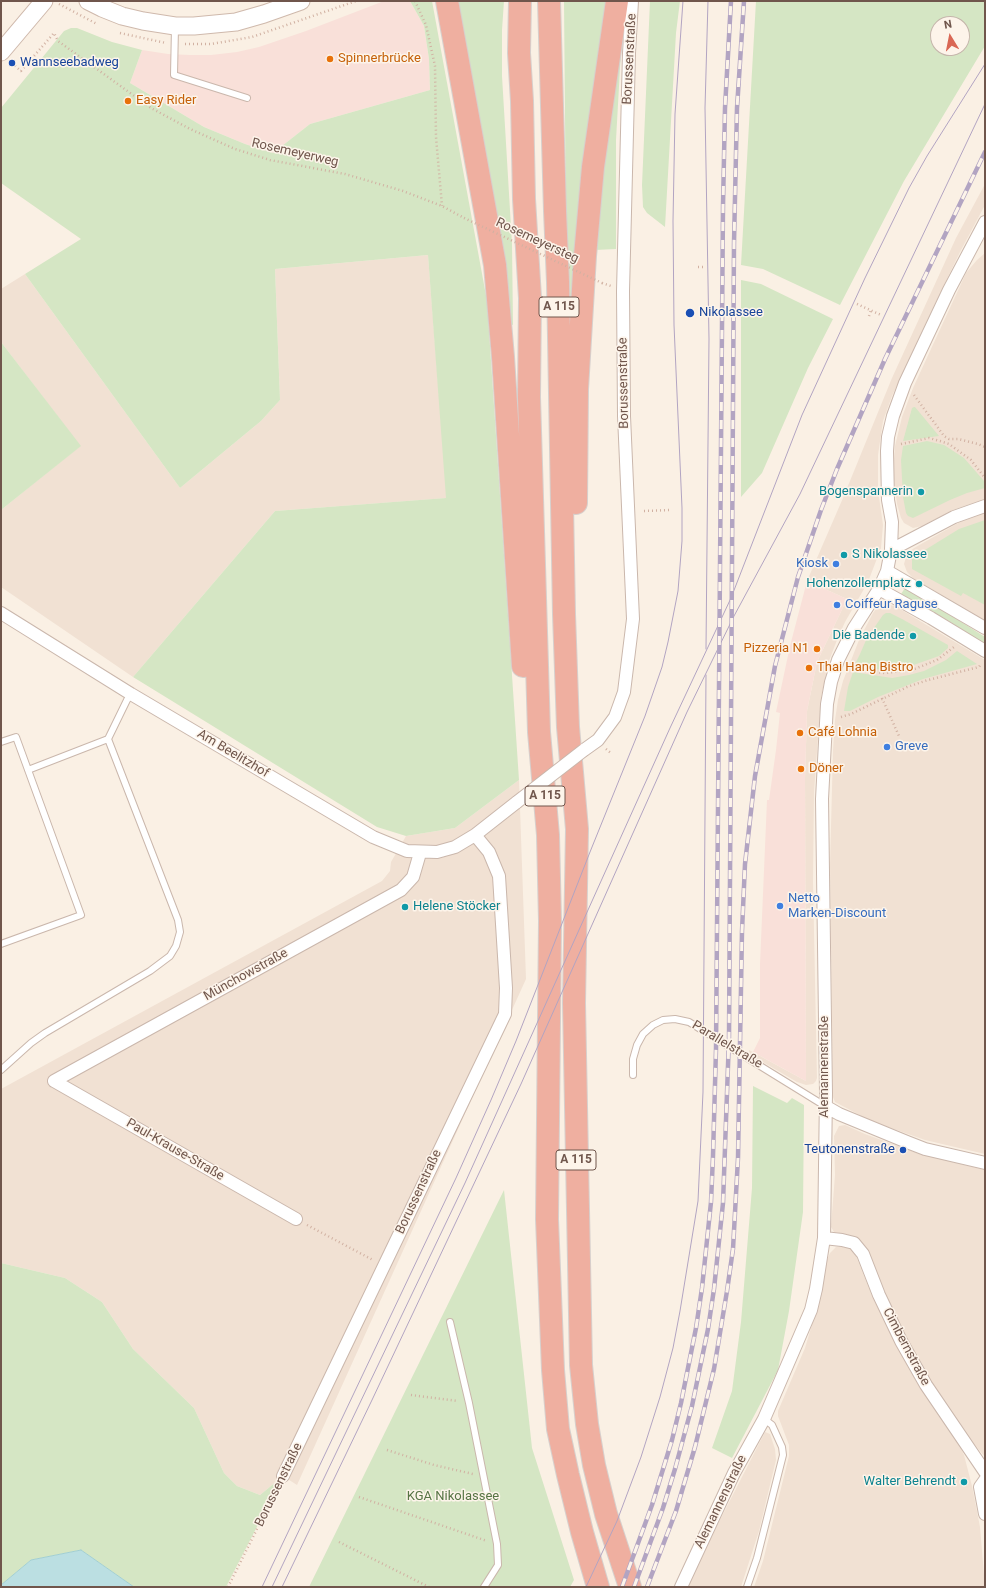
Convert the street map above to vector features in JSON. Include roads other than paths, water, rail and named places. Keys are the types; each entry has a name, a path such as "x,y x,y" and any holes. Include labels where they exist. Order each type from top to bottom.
{"highway":[{"path":"447,1 495,265 503,357 522,656 529,709 539,732"},
{"name":"A 115","path":"520,1 519,53 522,101 524,199 530,298 529,397 539,732 548,835 550,921 546,1219 553,1370 558,1429 582,1532 598,1587"},
{"name":"A 115","path":"549,1 554,211 558,282 564,614 568,727 577,830 574,1003 581,1366 587,1424 594,1465 606,1514 630,1587"},
{"path":"564,614 575,569 577,389 585,256 593,167 617,1"}],"main road":[{"path":"6,58 44,1"},
{"path":"88,1 122,16 175,26 200,26 236,22 301,1"}],"street":[{"name":"Borussenstraße","path":"284,1476 505,1014 506,988 499,876 489,852 475,835 598,740 615,717 624,692 633,618 624,416 623,291 629,53 632,1"},
{"path":"985,222 981,236 926,338 905,382 893,416 888,437 887,476 888,500 892,522 891,550 886,571 879,589 931,618 985,651"},
{"path":"891,550 954,517 985,506"},
{"path":"886,571 948,605 985,628"},
{"name":"Alemannenstraße","path":"681,1587 734,1473 764,1419 811,1310 816,1289 824,1238 825,1106 822,799 827,704 831,682 838,660 854,628 879,589"},
{"name":"Am Beelitzhof","path":"1,613 132,694 373,837 407,851 420,853 437,852 455,847 475,835"},
{"name":"Münchowstraße","path":"54,1081 401,890 413,877 420,853"},
{"name":"Paul-Krause-Straße","path":"54,1081 296,1219"},
{"path":"825,1106 839,1114 925,1149 985,1163"},
{"name":"Cimbernstraße","path":"824,1238 854,1243 863,1254 879,1295 904,1347 926,1385 985,1472"},
{"path":"985,1480 980,1487 985,1514"}],"lane":[{"path":"175,26 174,75 247,98"},
{"path":"28,770 108,739 127,700 132,694"},
{"path":"1,742 16,737 81,915 1,944"},
{"path":"1,1070 31,1043 45,1033 150,971 170,956 176,946 180,932 178,920 108,739"},
{"name":"Parallelstraße","path":"633,1076 633,1059 637,1045 643,1034 653,1025 663,1020 675,1019 689,1022 825,1106"},
{"path":"450,1322 469,1403 497,1544 498,1565 484,1587"},
{"path":"747,1587 757,1558 783,1455 782,1447 772,1426 764,1419"}],"water":[{"path":"81,1550 134,1587 1,1587 1,1585 31,1560"}],"tram line":[{"path":"262,1587 456,1178 491,1100 516,1041 645,716 662,667 678,591 682,541 682,508 674,325 673,221 675,114 683,1"},
{"path":"706,649 709,339 705,108 708,1"},
{"path":"272,1587 465,1183 670,728 731,598 802,415 865,278 909,188 927,156 985,64"},
{"path":"282,1587 521,1084 687,712 734,616 800,494 985,104"},
{"path":"586,1587 617,1521 641,1457 660,1397 673,1348 698,1201 703,1092 706,675"}],"railway":[{"path":"622,1587 652,1505 672,1440 681,1403 696,1328 702,1288 711,1202 716,1049 723,206 725,108 731,1"},
{"path":"634,1587 663,1508 692,1406 708,1329 714,1289 723,1203 729,1038 734,243 737,108 744,1"},
{"path":"647,1587 676,1511 695,1447 714,1369 733,1249 738,1158 742,931 745,864 755,776 775,666 798,577 837,469 885,359 985,152"}],"place":[{"name":"Spinnerbrücke","path":"330,59"},
{"name":"Wannseebadweg","path":"12,63"},
{"name":"Easy Rider","path":"128,101"},
{"name":"Nikolassee","path":"690,313"},
{"name":"Bogenspannerin","path":"921,492"},
{"name":"S Nikolassee","path":"844,555"},
{"name":"Kiosk","path":"836,564"},
{"name":"Hohenzollernplatz","path":"919,584"},
{"name":"Coiffeur Raguse","path":"837,605"},
{"name":"Die Badende","path":"913,636"},
{"name":"Pizzeria N1","path":"817,649"},
{"name":"Thai Hang Bistro","path":"809,668"},
{"name":"Café Lohnia","path":"800,733"},
{"name":"Greve","path":"887,747"},
{"name":"Döner","path":"801,769"},
{"name":"Netto Marken-Discount","path":"780,906"},
{"name":"Helene Stöcker","path":"405,907"},
{"name":"Teutonenstraße","path":"903,1150"},
{"name":"Walter Behrendt","path":"964,1482"}],"park label":[{"name":"KGA Nikolassee","path":"453,1497"}]}
